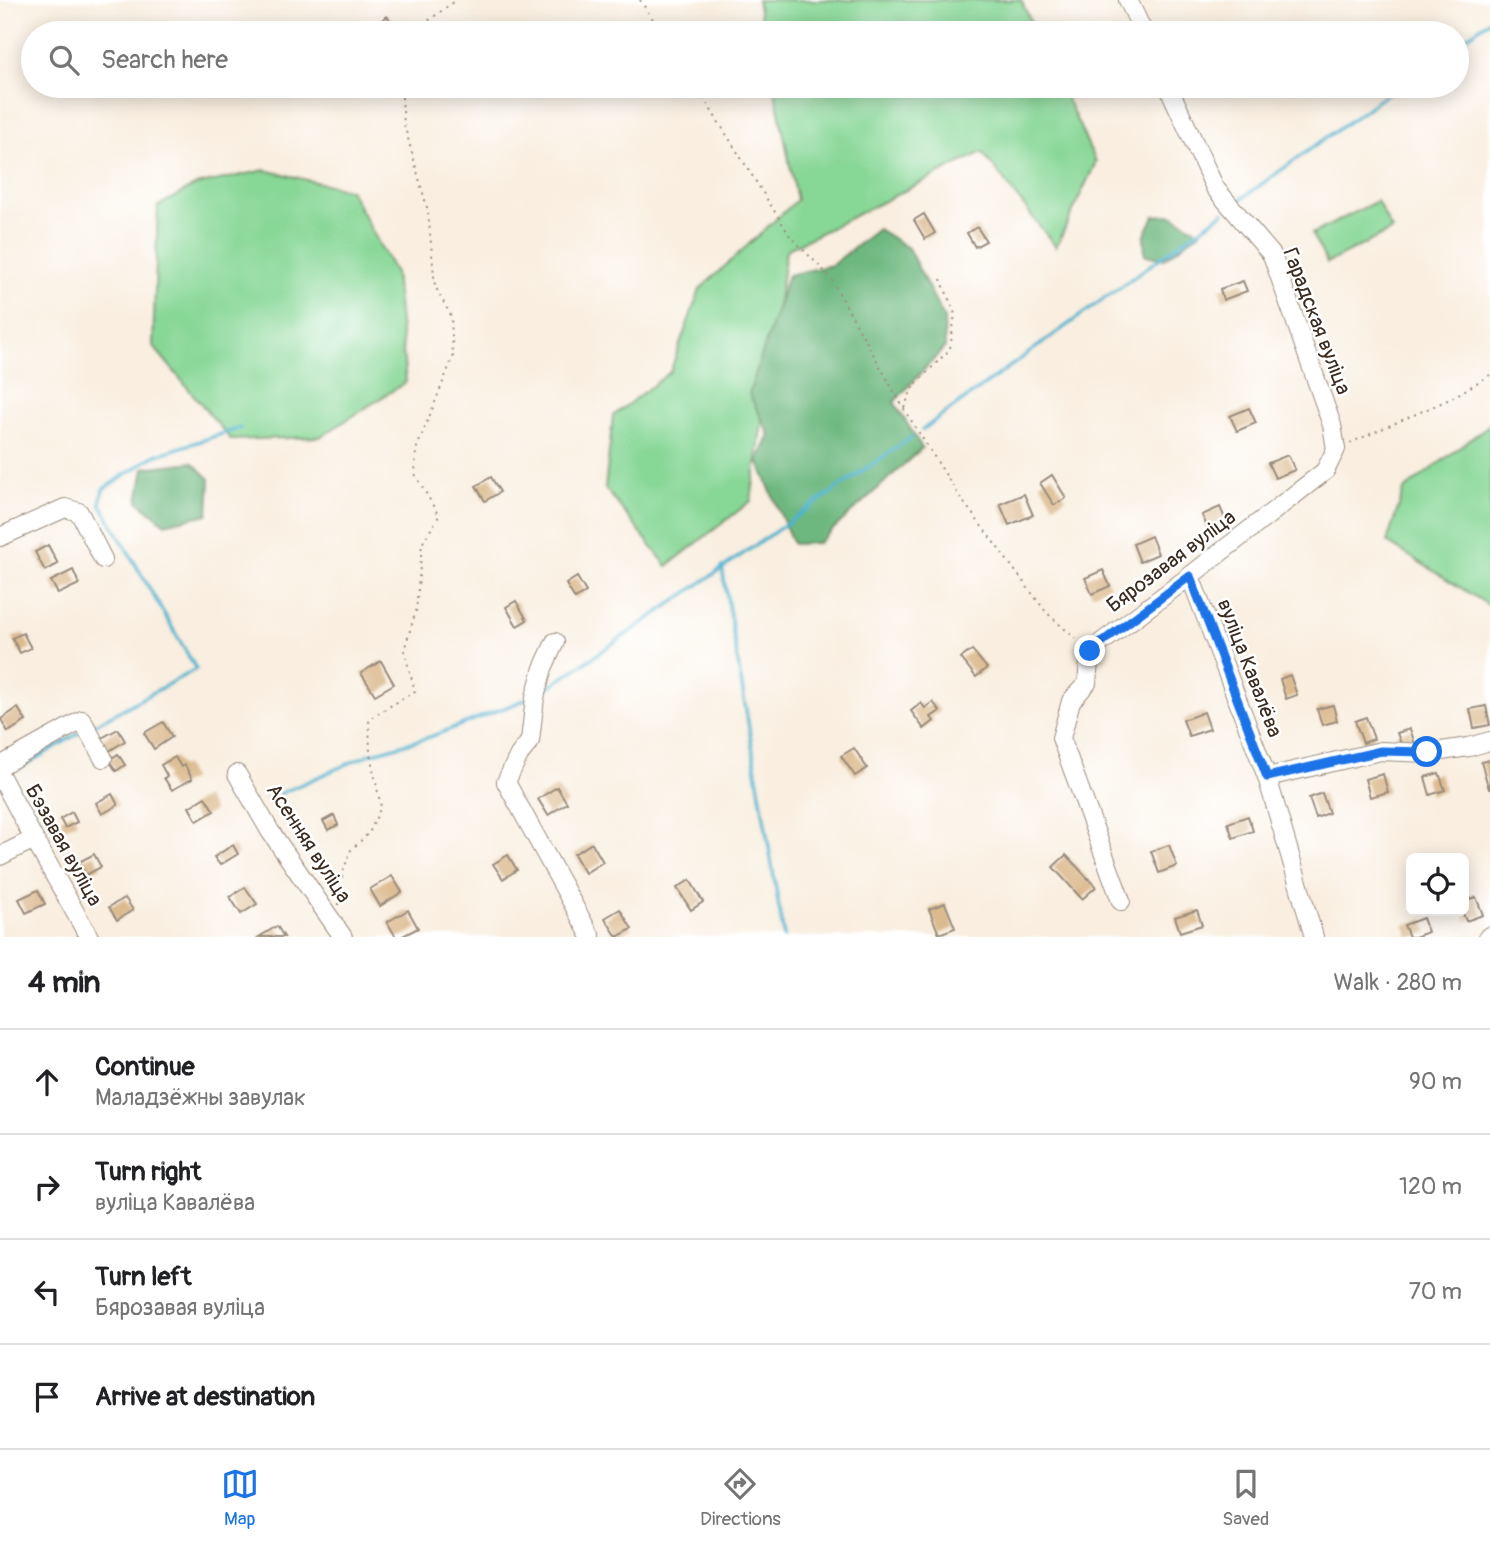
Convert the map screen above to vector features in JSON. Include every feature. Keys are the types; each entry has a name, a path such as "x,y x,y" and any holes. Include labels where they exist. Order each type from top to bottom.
{"street":[{"path":"1128,0 1138,21"},
{"name":"Гарадская вуліца","path":"1174,98 1215,188 1272,255 1332,425 1336,449"},
{"name":"Бярозавая вуліца","path":"1090,651 1325,471 1336,449"},
{"path":"0,537 65,508 79,512 103,559"},
{"name":"вуліца Кавалёва","path":"1190,576 1267,777 1314,937"},
{"path":"555,642 542,668 534,696 530,741 519,755 506,782 591,937"},
{"path":"1090,651 1087,683 1071,701 1061,738 1121,901"},
{"path":"0,766 82,720 103,758"},
{"path":"1267,777 1381,751 1427,752 1469,747 1490,741"},
{"name":"Асенняя вуліца","path":"237,774 270,831 342,935"},
{"name":"Бэзавая вуліца","path":"0,775 89,937"},
{"path":"0,856 34,839"}],"path":[{"path":"428,21 456,0"},
{"path":"640,0 654,21"},
{"path":"342,935 338,889 350,851 369,833 381,807 370,754 369,719 415,691 404,650 416,611 422,544 439,516 415,474 416,450 453,357 451,316 435,286 428,211 404,124 402,98"},
{"path":"704,98 790,236 830,277 904,409 959,496 1046,612 1090,651"},
{"path":"904,409 913,387 950,349 955,314 941,279"},
{"path":"1336,449 1450,398 1490,375"}],"green space":[{"path":"757,0 1021,0 1031,21 761,21"},
{"path":"776,98 1067,98 1096,162 1056,247 982,152 786,250 751,501 667,566 605,488 613,416 670,372 700,289 797,200"},
{"path":"265,170 350,190 395,273 406,382 320,437 231,440 153,346 158,206 196,185"},
{"path":"1377,201 1392,230 1327,263 1312,234"},
{"path":"1172,215 1200,232 1164,259 1145,255 1144,237 1154,216"},
{"path":"878,229 908,248 944,318 945,347 894,402 922,448 818,543 793,544 758,461 770,435 749,394 788,275 832,265"},
{"path":"1490,424 1490,606 1387,542 1404,490"},
{"path":"192,462 210,479 208,514 165,524 138,501 144,468"}],"building":[{"path":"924,214 935,233 925,239 914,220"},
{"path":"977,227 986,241 975,247 967,233"},
{"path":"1243,281 1247,291 1223,300 1220,289"},
{"path":"1249,408 1256,423 1237,431 1230,416"},
{"path":"1288,455 1295,470 1275,478 1268,463"},
{"path":"1052,475 1066,498 1054,505 1040,483"},
{"path":"491,477 500,492 485,501 476,486"},
{"path":"1024,494 1033,515 1009,525 1000,504"},
{"path":"1220,507 1229,528 1211,536 1202,515"},
{"path":"1151,536 1158,554 1140,562 1133,544"},
{"path":"48,545 58,564 45,571 35,552"},
{"path":"73,570 79,584 58,594 51,581"},
{"path":"1103,570 1110,586 1092,594 1085,578"},
{"path":"577,577 586,592 575,599 566,584"},
{"path":"516,601 527,620 517,626 506,607"},
{"path":"23,633 31,648 20,653 12,638"},
{"path":"972,650 987,668 976,677 961,658"},
{"path":"381,661 394,684 375,695 361,673"},
{"path":"1290,675 1297,695 1286,699 1280,679"},
{"path":"933,702 940,711 931,717 934,721 924,729 911,711 921,703 925,708"},
{"path":"1333,705 1337,721 1322,725 1317,709"},
{"path":"1486,706 1490,725 1474,728 1470,709"},
{"path":"18,708 26,721 8,732 1,719"},
{"path":"1204,712 1210,729 1189,736 1183,720"},
{"path":"1366,717 1374,739 1363,743 1355,721"},
{"path":"163,722 172,737 154,749 144,733"},
{"path":"118,729 125,741 109,751 102,738"},
{"path":"1410,729 1415,744 1403,749 1397,733"},
{"path":"854,748 867,768 855,776 841,756"},
{"path":"118,754 125,765 116,771 109,760"},
{"path":"175,757 181,767 185,765 192,779 172,790 164,778 167,776 161,765"},
{"path":"1490,760 1490,789 1489,789 1481,762"},
{"path":"1439,773 1445,790 1430,795 1425,777"},
{"path":"1383,774 1388,792 1370,797 1365,779"},
{"path":"557,787 567,803 548,815 538,799"},
{"path":"1322,793 1329,813 1316,818 1309,798"},
{"path":"112,794 118,805 102,814 96,803"},
{"path":"205,797 214,811 197,821 189,807"},
{"path":"72,812 77,822 65,828 60,819"},
{"path":"334,815 338,825 328,830 323,821"},
{"path":"1248,816 1253,831 1233,838 1228,823"},
{"path":"592,843 603,862 585,873 574,854"},
{"path":"233,845 238,854 220,865 214,857"},
{"path":"1169,845 1177,866 1159,873 1151,851"},
{"path":"94,854 101,867 86,875 79,862"},
{"path":"508,855 517,870 503,879 493,864"},
{"path":"1066,855 1096,887 1082,899 1053,867"},
{"path":"392,876 402,892 380,906 370,889"},
{"path":"690,880 703,902 691,910 677,888"},
{"path":"245,887 257,904 241,914 230,897"},
{"path":"38,890 45,904 26,913 19,899"},
{"path":"1476,897 1483,915 1466,921 1464,916 1469,916 1469,899"},
{"path":"125,898 133,910 117,920 109,907"},
{"path":"945,903 955,928 939,934 929,909"},
{"path":"620,909 632,929 617,937 605,918"},
{"path":"408,910 418,928 396,937 387,922"},
{"path":"1197,910 1202,925 1180,932 1175,917"},
{"path":"1423,918 1428,932 1409,937 1404,925"},
{"path":"277,926 284,937 259,937"}],"waterway":[{"path":"1469,35 1490,20"},
{"path":"1237,202 1381,98"},
{"path":"922,430 1224,212"},
{"path":"92,726 196,669 100,503 103,489 154,456 240,428"},
{"path":"543,691 912,437"},
{"path":"722,567 784,937"},
{"path":"268,799 370,754 430,737 527,699"},
{"path":"20,768 79,733"}],"route":[{"path":"1090,651 1190,576 1267,777 1381,751 1427,752"}]}
